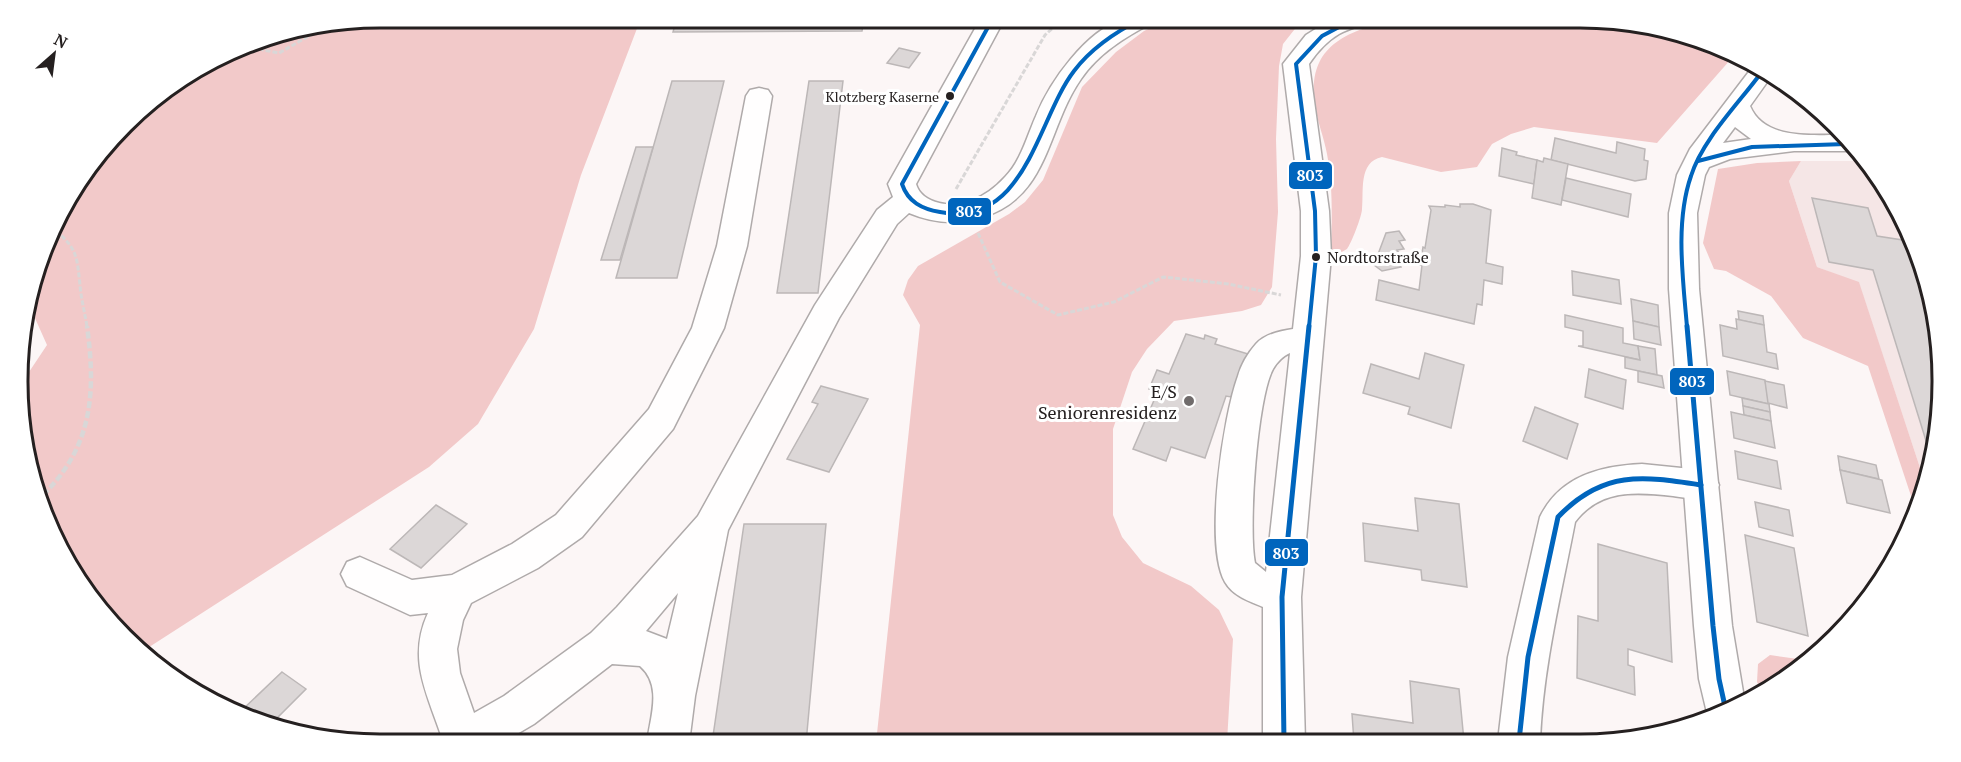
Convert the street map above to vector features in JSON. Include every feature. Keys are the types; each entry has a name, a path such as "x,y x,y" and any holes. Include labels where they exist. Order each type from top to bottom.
{"street":[{"path":"988,28 905,178 903,189 909,201 925,209 955,213 992,203 1010,191 1032,159 1068,78 1121,28"},
{"path":"1284,734 1282,597 1316,256 1314,211 1296,64 1313,40 1330,28"},
{"path":"1724,703 1719,679 1684,289 1683,213 1686,191 1710,138 1758,77"},
{"path":"360,574 410,598 457,591 525,556 569,526 661,419 711,318 732,246 759,96"},
{"path":"1736,104 1834,138"},
{"path":"1736,104 1738,111 1751,126 1778,140 1793,144"},
{"path":"1698,161 1726,151 1793,144 1840,144"},
{"path":"478,734 519,710 605,646 631,620 711,526 826,314 887,217 909,201"},
{"path":"1282,597 1249,581 1237,568 1234,548 1242,438 1254,375 1263,359 1272,348 1284,343 1306,340"},
{"path":"1520,734 1526,673 1558,517 1566,503 1583,490 1607,482 1631,478 1701,485"},
{"path":"669,734 675,696 711,526"},
{"path":"457,591 444,620 437,648 440,673 459,734"},
{"path":"605,646 635,644 654,652 670,669 675,696"}],"path":[{"path":"1053,28 1045,35 961,178 955,213 976,228 1000,282 1059,315 1114,302 1163,277 1228,284 1312,301"},
{"path":"263,49 270,53 282,54 308,36"},
{"path":"46,492 74,455 86,428 90,398 91,351 78,260 66,239 60,235"}],"shaded area":[{"path":"637,28 581,175 534,329 478,424 429,467 150,647 116,613 88,577 65,537 47,494 35,450 28,381 28,373 47,345 34,317 35,312 55,246 88,185 116,149 166,101 225,65 268,47 312,35 358,29"},
{"path":"1150,28 1296,28 1283,44 1279,66 1276,139 1278,212 1272,287 1261,305 1242,311 1174,321 1147,349 1132,372 1113,429 1113,515 1122,537 1143,563 1191,586 1219,610 1233,639 1227,734 877,734 920,325 903,295 908,280 918,266 1009,214 1025,202 1043,180 1082,87 1116,52"},
{"path":"1364,28 1603,29 1649,35 1693,47 1729,62 1657,143 1534,127 1511,134 1492,144 1477,167 1441,172 1382,157 1374,160 1369,165 1364,178 1362,213 1356,230 1347,249 1338,254 1331,250 1332,214 1329,166 1317,117 1314,84 1317,67 1325,54 1335,43"},
{"path":"1801,161 1856,161 1885,205 1906,246 1926,312 1932,358 1932,404 1926,450 1921,470 1859,283 1817,267 1789,181"},
{"path":"1801,161 1789,181 1817,267 1859,282 1921,470 1912,499 1868,366 1803,338 1771,296 1726,271 1714,269 1703,243 1718,169 1757,163"},
{"path":"1770,655 1797,659 1758,685 1758,664"}],"building":[{"path":"674,28 862,28 862,31 673,32"},
{"path":"899,48 920,53 909,68 887,63"},
{"path":"672,81 724,81 677,278 616,278"},
{"path":"809,81 843,81 818,293 777,293"},
{"path":"1555,138 1616,153 1617,142 1645,149 1644,160 1648,161 1646,179 1635,181 1551,160"},
{"path":"636,147 653,147 620,260 601,260"},
{"path":"1502,148 1517,152 1516,155 1537,160 1534,184 1499,176"},
{"path":"1544,158 1568,164 1561,205 1532,198 1537,160 1543,162"},
{"path":"1566,178 1631,194 1628,217 1562,200"},
{"path":"1812,198 1868,208 1877,236 1903,240 1914,268 1926,312 1932,358 1932,404 1927,443 1873,270 1829,262"},
{"path":"1460,204 1473,204 1491,210 1486,263 1503,267 1502,284 1484,280 1482,305 1477,304 1474,324 1376,300 1379,280 1419,290 1422,265 1420,265 1431,210 1429,206 1460,207"},
{"path":"1399,231 1405,240 1399,241 1404,249 1397,250 1402,258 1396,259 1401,267 1382,271 1374,265 1386,233"},
{"path":"1572,271 1619,280 1621,304 1573,295"},
{"path":"1631,299 1658,305 1659,327 1633,321"},
{"path":"1738,311 1763,316 1764,325 1739,320"},
{"path":"1565,315 1623,328 1623,343 1638,346 1640,360 1578,346 1583,346 1583,331 1565,327"},
{"path":"1736,319 1764,325 1767,352 1776,354 1778,369 1723,356 1720,325 1737,329"},
{"path":"1633,321 1659,327 1661,345 1634,339"},
{"name":"E/S Seniorenresidenz","path":"1186,334 1204,339 1205,335 1217,339 1215,344 1248,354 1231,397 1226,396 1205,458 1171,447 1166,461 1133,449 1158,391 1149,389 1157,370 1169,374"},
{"path":"1638,346 1655,349 1657,375 1625,368 1625,357 1640,360"},
{"path":"1425,353 1464,365 1451,428 1408,414 1410,407 1363,393 1371,364 1419,379"},
{"path":"1589,369 1626,380 1623,409 1585,397"},
{"path":"1638,371 1662,376 1664,388 1638,382"},
{"path":"1727,371 1765,380 1769,404 1730,395"},
{"path":"1765,381 1784,385 1787,408 1768,403"},
{"path":"821,386 868,399 829,472 787,459 818,404 812,402"},
{"path":"1742,398 1769,404 1770,412 1743,406"},
{"path":"1743,406 1770,412 1771,421 1744,415"},
{"path":"1535,407 1578,424 1567,459 1523,441"},
{"path":"1731,412 1771,421 1775,448 1734,438"},
{"path":"1735,451 1777,461 1781,489 1738,479"},
{"path":"1838,456 1876,465 1879,479 1840,470"},
{"path":"1840,470 1882,480 1890,513 1847,503"},
{"path":"1415,498 1459,504 1467,587 1422,580 1421,570 1365,561 1363,523 1418,531"},
{"path":"1755,502 1789,510 1793,536 1759,527"},
{"path":"436,505 467,524 421,568 390,549"},
{"path":"744,524 826,524 807,734 713,734"},
{"path":"1745,535 1794,548 1808,636 1757,622"},
{"path":"1598,544 1667,563 1672,662 1628,649 1628,665 1634,667 1635,695 1577,678 1578,616 1598,621"},
{"path":"282,672 306,689 277,718 245,707"},
{"path":"1410,681 1459,689 1463,734 1353,734 1352,714 1413,723"}],"transit line":[{"name":"803","path":"988,28 902,184 909,198 916,204 938,212 968,212 989,204 1006,191 1020,177 1030,160 1053,106 1074,71 1089,55 1126,28"},
{"name":"803","path":"1284,734 1282,597 1316,256 1315,211 1296,64 1308,48 1334,28"},
{"name":"803","path":"1724,703 1713,626 1684,289 1683,213 1691,175 1704,149 1758,77"},
{"name":"803","path":"1698,161 1752,147 1840,144"},
{"name":"803","path":"1520,734 1528,657 1558,517 1573,501 1605,483 1642,479 1701,485"}],"place":[{"name":"Klotzberg Kaserne","path":"950,96"},
{"name":"Nordtorstraße","path":"1316,257"},
{"name":"E/S Seniorenresidenz","path":"1189,401"}]}
